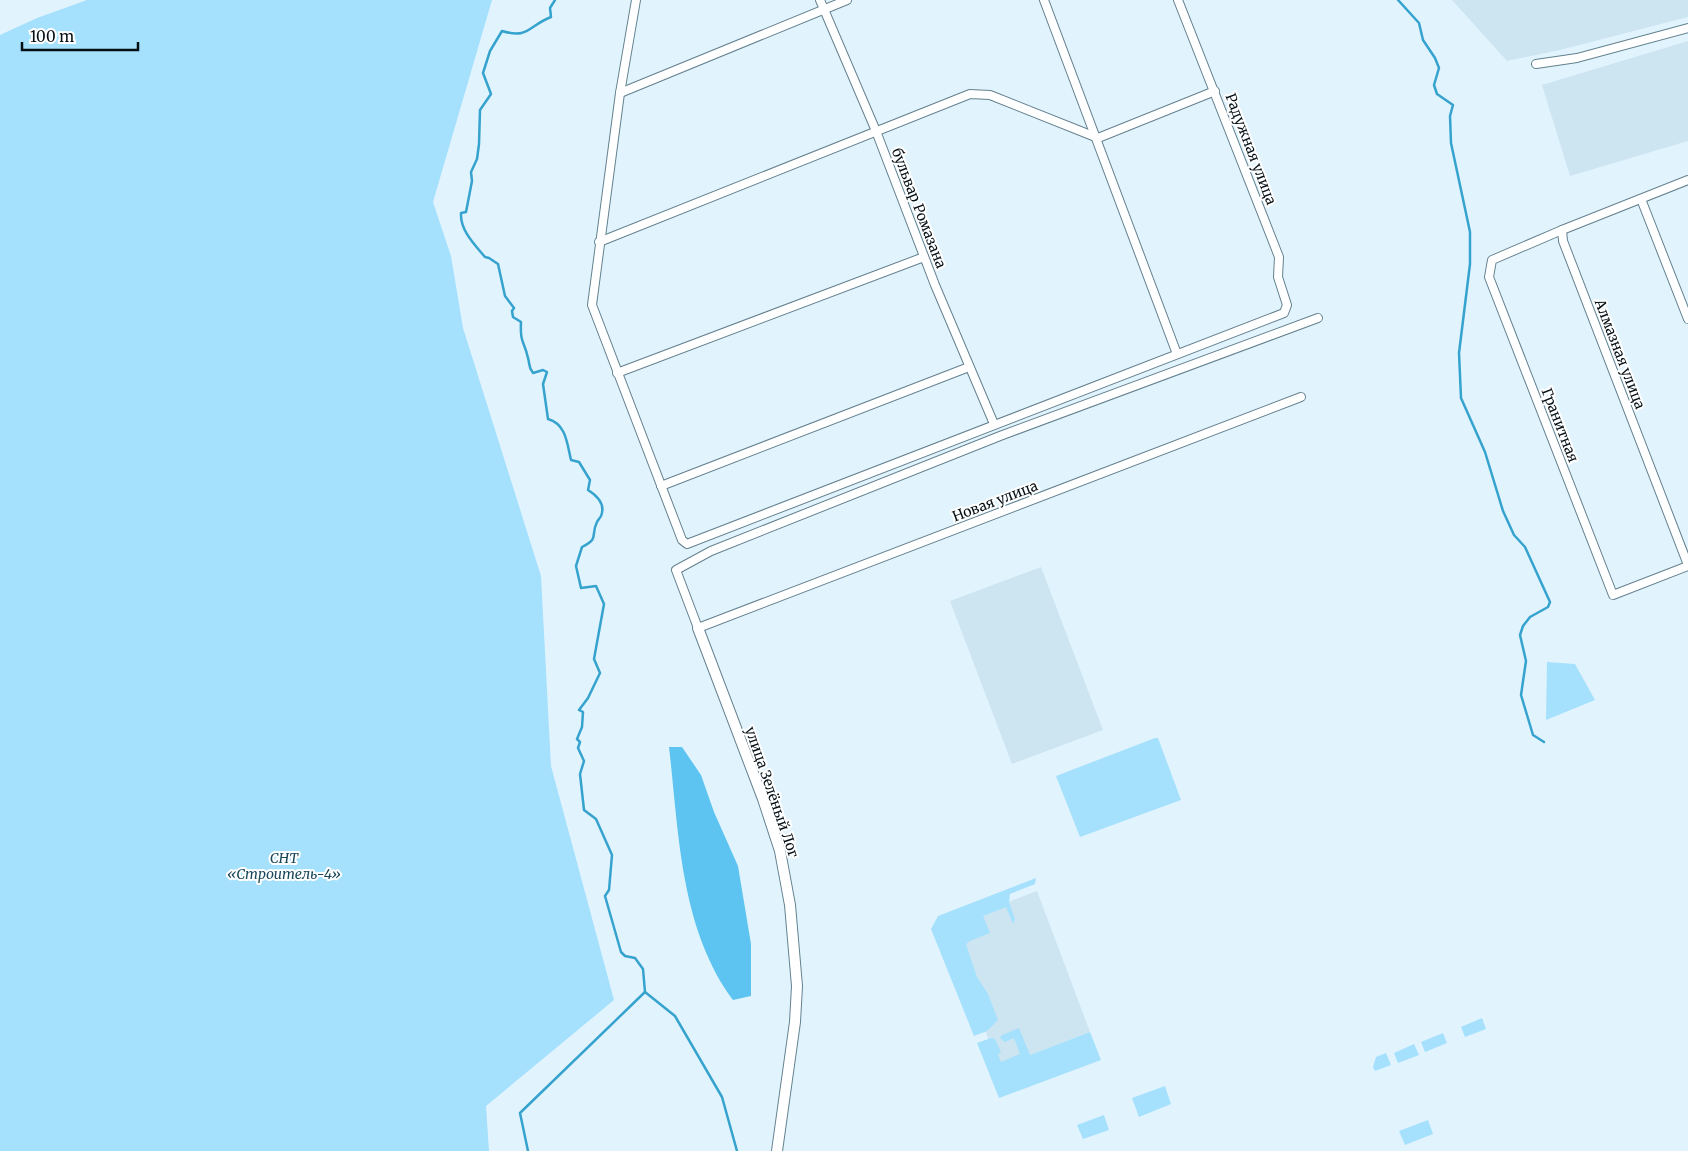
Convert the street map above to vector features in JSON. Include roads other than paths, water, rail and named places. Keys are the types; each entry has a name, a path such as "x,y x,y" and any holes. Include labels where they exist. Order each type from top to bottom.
{"street":[{"path":"636,0 620,92 592,305 682,540 687,544 1176,354 1098,138 1044,0"},
{"name":"бульвар Ромазана","path":"820,0 876,131 924,257 994,424"},
{"path":"620,92 847,0"},
{"name":"Радужная улица","path":"1176,354 1280,316 1287,310 1278,277 1279,258 1178,0"},
{"path":"1536,64 1577,58 1688,28"},
{"path":"599,242 970,94 990,95 1098,138 1215,91"},
{"path":"1562,230 1688,180"},
{"path":"1641,199 1688,319"},
{"name":"Алмазная улица","path":"1562,230 1567,250 1688,566"},
{"name":"Гранитная","path":"1562,230 1492,260 1489,277 1613,595 1688,566"},
{"path":"618,373 924,257"},
{"name":"улица Зелёный Лог","path":"777,1151 795,1022 797,986 790,905 780,850 766,807 676,570 711,551 1000,436 1318,318"},
{"path":"661,486 969,367"},
{"name":"Новая улица","path":"698,628 1301,397"}],"waterway":[{"path":"555,0 550,8 551,17 523,32 511,33 502,31 490,51 483,73 491,94 480,110 477,159 471,172 472,181 466,212 461,213 461,219 465,231 476,247 485,257 498,264 505,296 514,308 512,311 513,317 521,322 522,338 530,369 533,373 543,370 547,372 543,384 548,419 559,425 565,435 571,460 579,462 590,480 588,490 597,497 602,508 593,539 582,547 576,566 581,588 596,586 604,604 594,659 600,673 588,698 579,710 583,712 582,727 577,739 580,742 578,748 584,761 580,774 584,810 596,819 612,855 609,890 605,896 621,952 625,956 635,958 643,969 645,992 675,1016 722,1097 737,1151"},
{"path":"1398,0 1419,23 1423,40 1435,58 1439,68 1434,85 1437,94 1453,105 1450,116 1451,143 1470,232 1470,264 1459,353 1461,398 1485,452 1503,511 1514,535 1525,547 1550,602 1548,607 1530,617 1523,626 1520,635 1526,661 1521,695 1533,735 1544,742"},
{"path":"528,1151 520,1113 645,992"}],"park label":[{"name":"СНТ «Строитель-4»","path":"284,866"}]}
